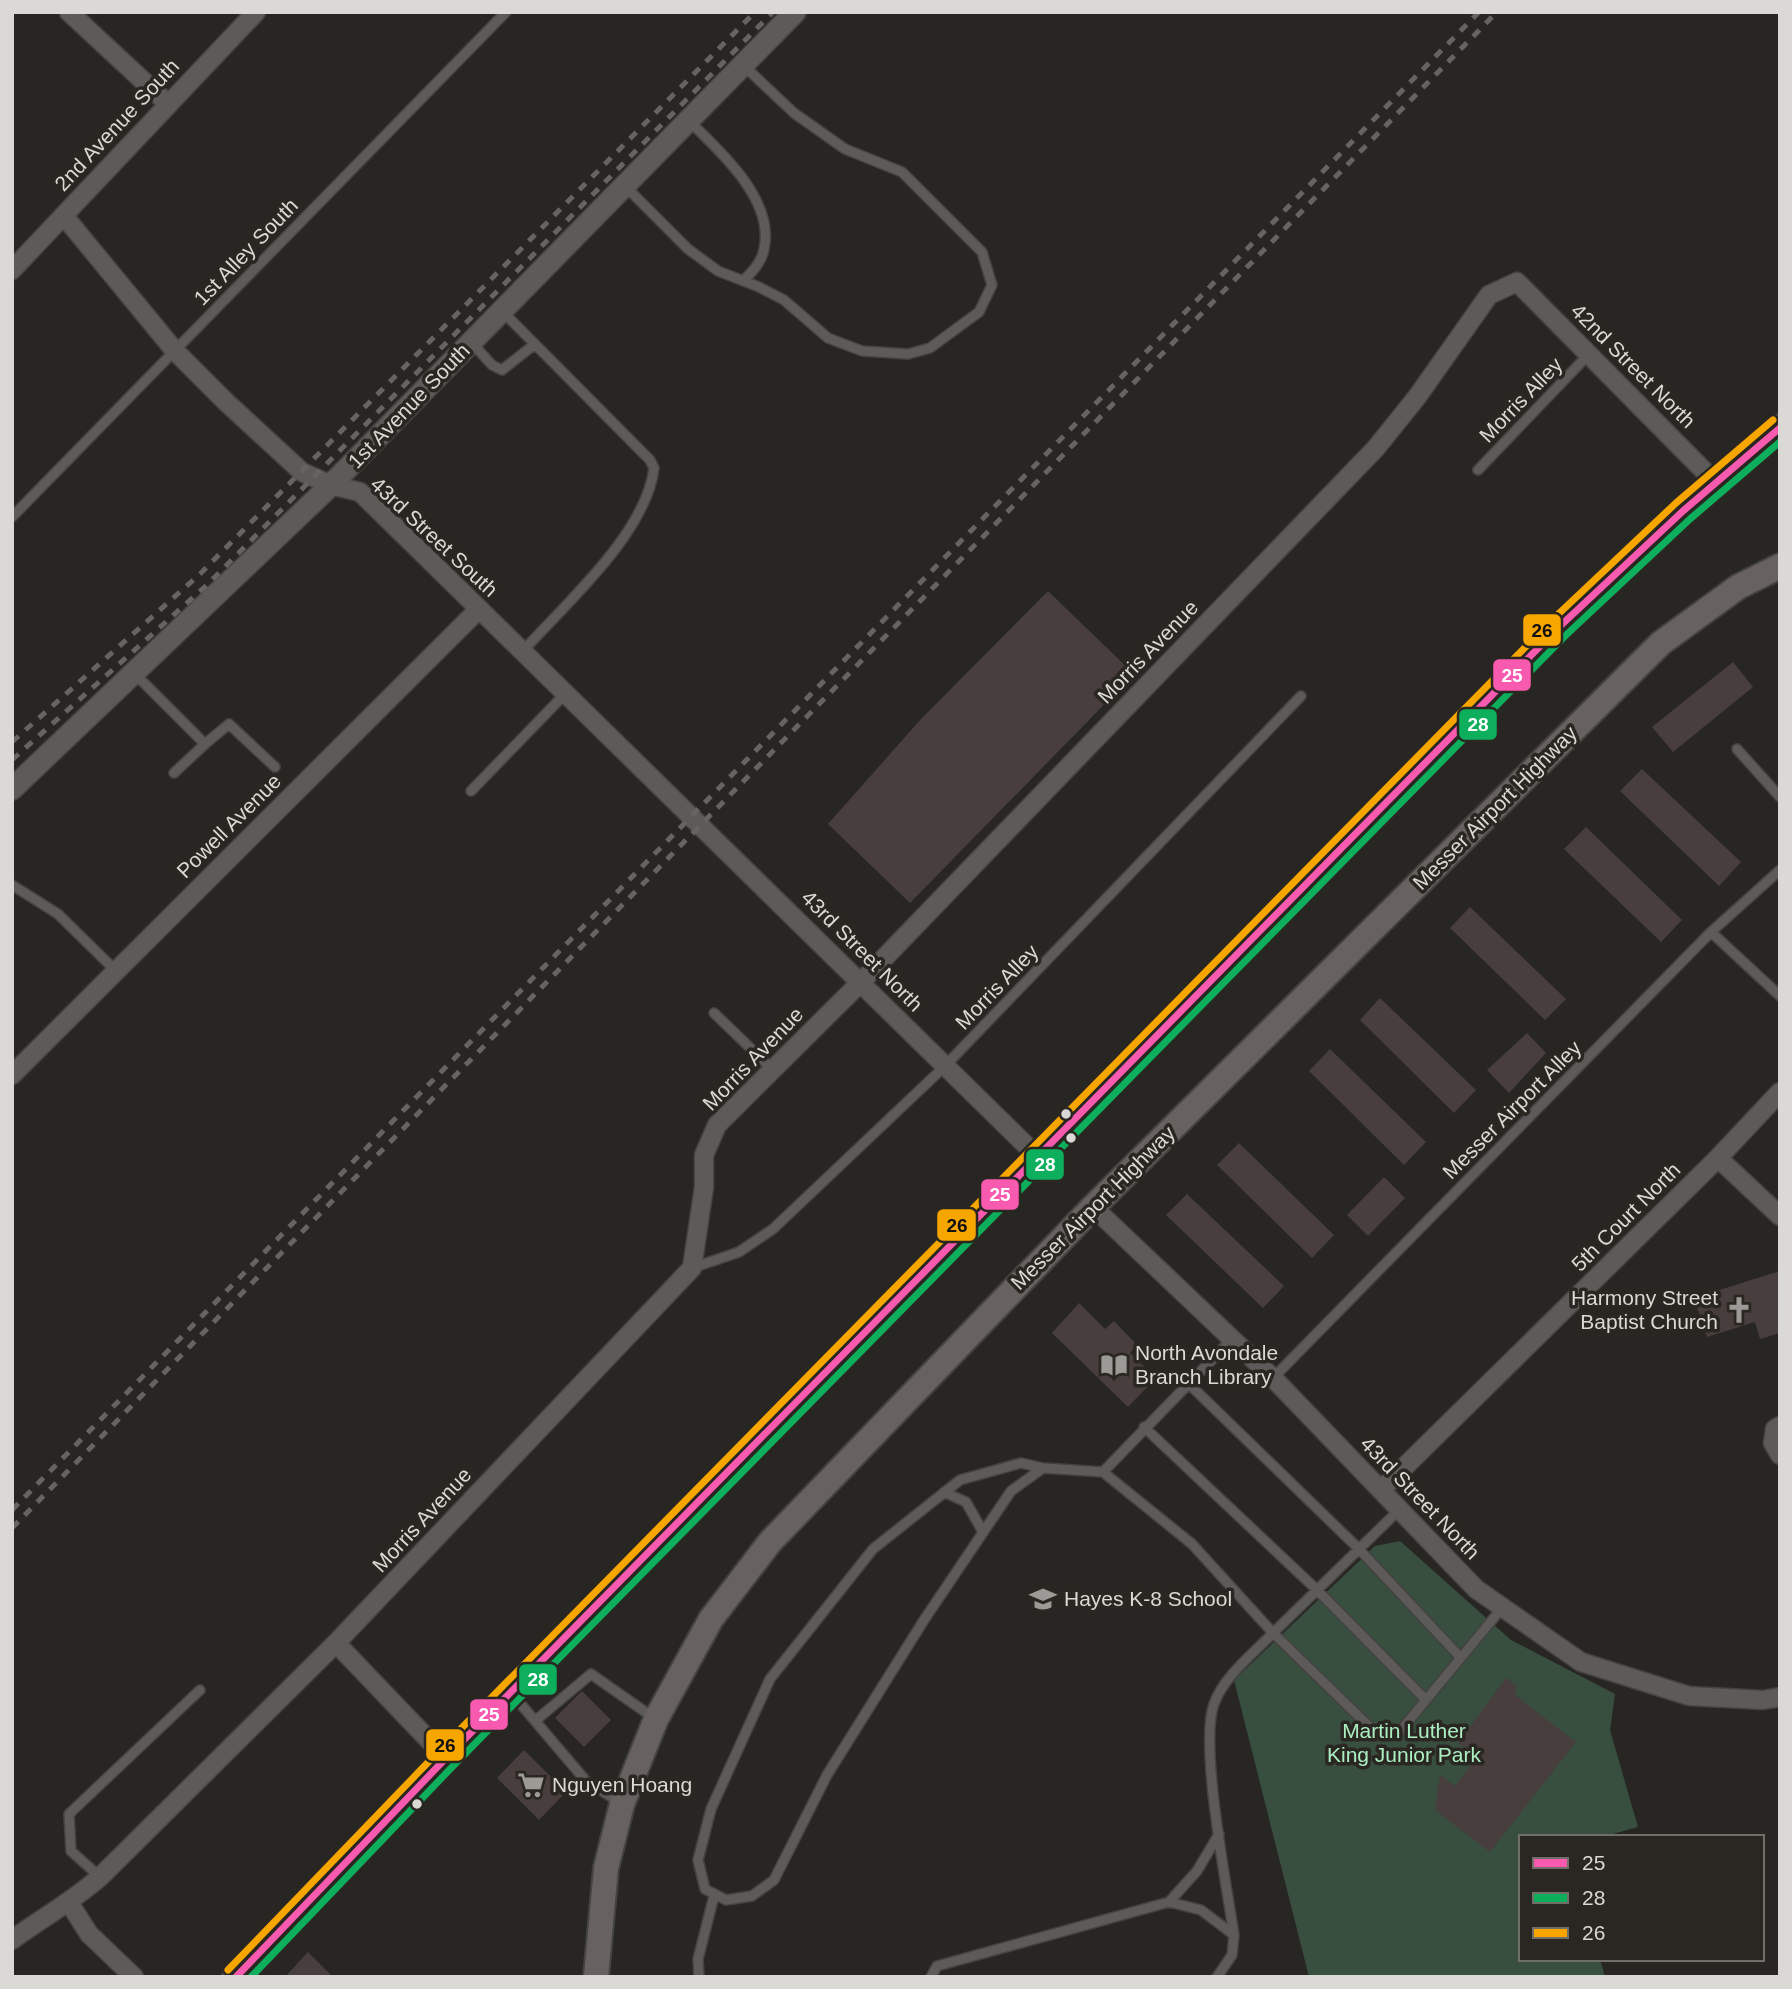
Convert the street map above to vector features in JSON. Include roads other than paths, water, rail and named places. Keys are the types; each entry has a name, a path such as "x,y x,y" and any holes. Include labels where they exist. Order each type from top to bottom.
{"main road":[{"path":"236,1977 510,1692 1558,628 1780,428"},
{"name":"Messer Airport Highway","path":"596,1977 606,1868 622,1804 656,1719 711,1619 770,1542 1093,1207 1661,643 1738,587 1780,566"}],"street":[{"path":"69,12 167,103"},
{"name":"2nd Avenue South","path":"12,270 167,103 256,12"},
{"name":"1st Avenue South","path":"12,789 331,485 795,12"},
{"name":"43rd Street South","path":"64,216 175,351 302,472 331,485 359,492 655,779"},
{"name":"42nd Street North","path":"1517,282 1716,483"},
{"name":"Morris Avenue","path":"12,1940 50,1913 70,1904 100,1877 336,1643 692,1268 704,1187 704,1154 718,1125 861,982 1376,448 1417,397 1489,295 1517,282"},
{"name":"Powell Avenue","path":"12,1075 478,610"},
{"name":"43rd Street North","path":"655,779 1037,1156"},
{"name":"5th Court North","path":"1382,1489 1718,1158 1780,1092"},
{"path":"1718,1158 1780,1216"},
{"name":"43rd Street North","path":"1093,1207 1273,1378 1401,1508 1476,1590 1581,1662 1689,1696 1763,1700 1780,1697"},
{"path":"1780,1426 1775,1429 1773,1443 1780,1455"},
{"path":"336,1643 446,1758"},
{"path":"70,1904 89,1934 134,1977"}],"lane":[{"name":"1st Alley South","path":"12,517 506,12"},
{"path":"625,186 688,249 718,271 784,300 828,338 862,351 885,355 908,354 930,348 979,312 992,285 982,252 902,172 845,149 793,113 743,65"},
{"path":"689,121 744,180 761,218 764,249 759,264 743,281"},
{"path":"502,311 650,460 654,468 644,501 626,537 522,652"},
{"path":"471,342 492,365 502,370 535,344"},
{"name":"Morris Alley","path":"1478,470 1589,354"},
{"path":"134,673 205,744"},
{"path":"471,791 565,694"},
{"name":"Morris Alley","path":"692,1268 739,1252 773,1229 945,1066 1301,696"},
{"path":"174,773 229,724 275,767"},
{"path":"1737,749 1780,797"},
{"name":"Messer Airport Alley","path":"1273,1378 1711,932 1780,870"},
{"path":"12,885 58,914 116,971"},
{"path":"1711,932 1780,996"},
{"path":"714,1013 773,1070"},
{"path":"1103,1472 1232,1339"},
{"path":"1188,1383 1358,1548 1461,1658"},
{"path":"1144,1427 1317,1589 1426,1700"},
{"path":"1044,1468 1011,1491 983,1532 827,1774 774,1880 752,1896 726,1900 705,1889 698,1860 711,1809 770,1679 873,1549 960,1479 1021,1462 1044,1468 1103,1472 1192,1544 1273,1633 1379,1736 1402,1728 1502,1608"},
{"path":"944,1492 966,1502 983,1532"},
{"path":"1217,1977 1232,1955 1234,1935 1219,1834 1211,1748 1214,1704 1234,1673 1401,1508"},
{"path":"535,1721 591,1674 656,1719"},
{"path":"100,1877 71,1851 69,1814 200,1690"},
{"path":"510,1692 586,1781 622,1804"},
{"path":"1168,1902 1197,1871 1219,1834"},
{"path":"699,1977 698,1959 714,1896"},
{"path":"931,1977 937,1966 1168,1902 1201,1910 1234,1935"}],"railway":[{"path":"12,742 200,574 755,12"},
{"path":"12,760 207,585 773,12"},
{"path":"12,1510 1479,12"},
{"path":"12,1528 1497,12"}],"place":[{"name":"Harmony Street Baptist Church","path":"1739,1310"},
{"name":"North Avondale Branch Library","path":"1114,1365"},
{"name":"Hayes K-8 School","path":"1043,1599"},
{"name":"Nguyen Hoang","path":"531,1785"}],"park label":[{"name":"Martin Luther King Junior Park","path":"1404,1743"}]}
